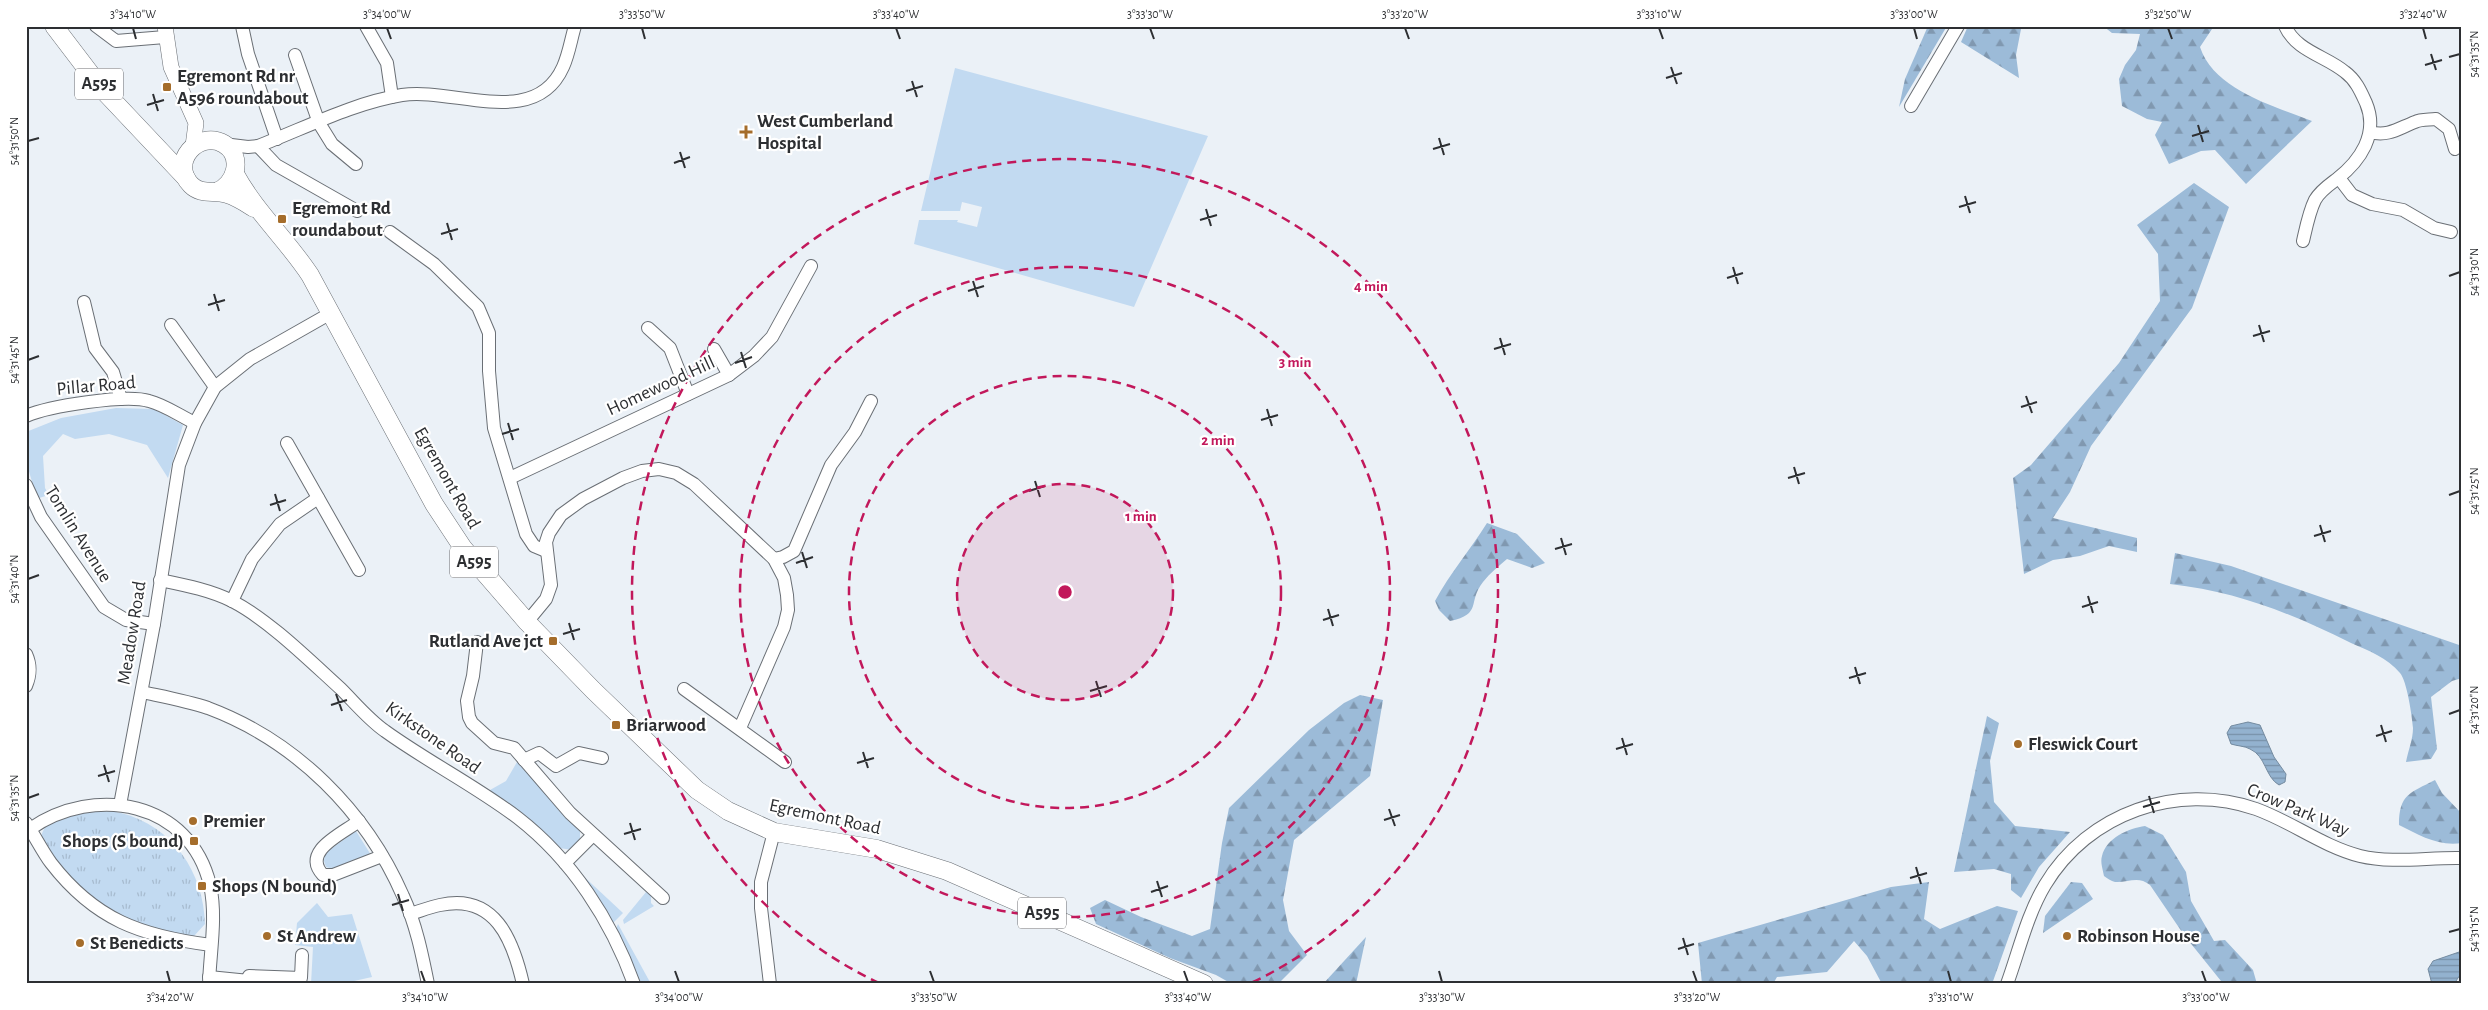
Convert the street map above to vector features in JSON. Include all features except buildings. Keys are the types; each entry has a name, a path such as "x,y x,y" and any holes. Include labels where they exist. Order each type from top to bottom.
{"highway":[{"name":"A595","path":"54,26 102,89 197,189 206,192 216,192 244,202 262,214"},
{"name":"A595","path":"149,137 162,145 190,150"},
{"path":"186,178 183,163 190,150 202,141 220,142"},
{"name":"A595","path":"220,142 231,150 235,170 248,196 262,214"},
{"path":"216,192 228,185 235,170"},
{"name":"Egremont Road","path":"262,214 301,261 450,530 488,579 527,622 593,690 697,790 728,811 774,832 877,849 929,865 1204,984"}],"main road":[{"path":"165,32 175,76 191,110 196,129 190,150"},
{"path":"191,110 220,142"}],"street":[{"path":"96,26 116,41 165,32"},
{"path":"242,26 248,54 277,139"},
{"path":"366,26 387,63 392,97"},
{"path":"220,142 248,147 258,146 319,122 392,97 433,94 501,103 526,100 542,92 560,73 575,26"},
{"path":"1911,106 1958,26"},
{"path":"2285,26 2289,34 2309,51 2346,72 2359,87 2368,109 2370,132 2358,161 2315,200 2303,241"},
{"path":"295,55 319,122 332,144 356,164"},
{"path":"2370,132 2379,135 2395,132 2416,121 2436,119 2449,129 2455,149"},
{"path":"235,170 258,146"},
{"path":"258,146 276,165 357,211"},
{"path":"2339,178 2352,195 2372,204 2404,210 2434,228 2451,232"},
{"path":"390,232 434,264 478,307 489,333 488,371 494,428 526,534 534,546 546,551"},
{"name":"Homewood Hill","path":"510,478 729,375 754,356 772,337 812,266"},
{"path":"84,302 96,348 113,372 121,399"},
{"name":"Meadow Road","path":"120,805 154,624 179,466 195,424 215,387 250,359 331,313"},
{"path":"171,325 215,387"},
{"path":"648,328 670,348 688,394"},
{"path":"714,349 729,375"},
{"name":"Pillar Road","path":"26,416 56,407 121,399 149,400 195,424"},
{"path":"774,559 794,551 831,465 855,432 871,402"},
{"path":"287,443 359,570"},
{"path":"527,622 546,599 551,585 546,551 548,533 556,520 571,507 623,478 642,471 659,468 676,473 694,484 774,559 784,578 788,610 777,646 740,728"},
{"name":"Tomlin Avenue","path":"26,485 41,517 104,607 126,620 154,624"},
{"path":"232,601 252,559 280,524 318,498"},
{"name":"Kirkstone Road","path":"160,580 192,587 232,601 282,636 383,730 511,813 543,840 565,863 600,913 624,959 634,984"},
{"path":"477,642 473,676 467,701 472,724 494,744 514,748 570,812 663,898"},
{"path":"26,654 30,663 30,674 26,686"},
{"path":"684,689 785,762"},
{"path":"142,692 183,700 210,709 258,732 306,765 332,790 359,822 382,856 400,890 410,914 428,984"},
{"path":"524,760 539,753 556,766 579,753 602,758"},
{"name":"Crow Park Way","path":"2007,984 2037,899 2064,858 2084,839 2112,820 2154,804 2193,799 2240,805 2271,815 2328,845 2362,856 2397,860 2462,858"},
{"path":"211,945 181,941 145,932 122,924 101,912 84,898 51,863 28,826 70,809 94,804 120,805 138,810 177,830 193,848 204,870 212,895 211,945 209,980 248,981 249,976 301,978 302,955"},
{"path":"359,822 318,851 315,859 317,869 323,875 333,875 382,856"},
{"path":"770,984 761,908 761,882 774,832"},
{"path":"565,863 593,835"},
{"path":"410,914 451,903 474,905 485,911 498,922 509,938 523,984"}],"green space":[{"path":"1928,26 1947,26 1899,107 1905,79"},
{"path":"1968,26 2026,26 2021,29 2016,55 2019,78 1961,42"},
{"path":"2103,26 2214,26 2200,47 2207,62 2218,75 2247,94 2312,121 2246,184 2215,150 2201,151 2169,164 2155,135 2162,122 2147,119 2122,106 2119,79 2125,65 2136,50 2140,34 2112,33"},
{"path":"955,68 1208,136 1134,307 914,244 919,220 958,220 957,222 977,227 982,207 962,202 960,211 921,211"},
{"path":"2194,183 2229,207 2192,308 2091,446 2070,492 2053,518 2137,538 2137,552 2109,546 2080,556 2053,560 2024,574 2013,478 2031,465 2119,363 2160,301 2158,254 2137,225"},
{"path":"116,408 154,409 183,425 168,478 147,445 109,434 75,439 63,434 43,456 45,488 49,495 39,498 28,466 26,432 61,418"},
{"path":"1487,523 1517,534 1545,563 1532,568 1507,559 1478,589 1471,611 1467,615 1450,621 1439,610 1435,601"},
{"path":"2175,553 2231,566 2462,646 2462,678 2452,681 2431,697 2437,749 2431,759 2406,762 2413,732 2410,707 2403,677 2390,663 2329,632 2264,605 2219,592 2170,584"},
{"path":"1360,695 1383,700 1370,776 1294,840 1283,900 1289,931 1307,955 1278,984 1232,984 1216,975 1170,958 1096,924 1090,908 1105,900 1141,917 1192,936 1210,929 1229,808 1309,730 1344,703"},
{"path":"1987,716 1999,723 1990,761 1994,802 2015,826 2070,832 2039,867 2021,898 2011,890 2011,874 1994,869 1954,872"},
{"path":"517,762 580,830 580,843 573,850 559,848 490,790 506,781"},
{"path":"2435,780 2442,793 2462,814 2462,843 2437,842 2399,825 2401,807 2408,796"},
{"path":"78,811 121,813 139,819 170,840 192,870 199,887 205,924 194,936 156,930 119,916 90,896 64,869 41,838 50,823 60,817"},
{"path":"2145,826 2163,835 2186,872 2191,901 2214,941 2225,940 2253,970 2257,984 2223,984 2184,935 2150,885 2141,880 2115,882 2104,876 2101,858 2108,844 2125,832"},
{"path":"356,831 371,855 333,869 326,867 324,861 325,853"},
{"path":"579,872 623,913 613,923 582,878"},
{"path":"1929,882 1924,919 1940,929 1997,906 2018,911 1992,984 1882,984 1867,956 1854,941 1827,972 1777,977 1773,984 1702,984 1698,943 1891,887"},
{"path":"2071,882 2082,883 2093,899 2043,933 2045,916"},
{"path":"646,892 651,894 651,903 654,906 624,924 623,920"},
{"path":"317,903 328,917 352,914 372,977 354,981 352,984 311,984 313,947 295,945 297,923"},
{"path":"618,924 651,984 640,984 616,929"},
{"path":"1366,937 1356,984 1323,984"}],"shaded area":[{"path":"2248,722 2260,725 2274,757 2286,774 2285,782 2279,785 2274,781 2263,761 2255,752 2246,747 2231,744 2227,733 2231,726"},
{"path":"2462,951 2462,972 2454,984 2432,984 2428,969 2433,961"}],"place":[{"name":"Egremont Rd nr A596 roundabout","path":"167,87"},
{"name":"West Cumberland Hospital","path":"746,132"},
{"name":"Egremont Rd roundabout","path":"282,219"},
{"name":"Rutland Ave jct","path":"553,641"},
{"name":"Briarwood","path":"616,725"},
{"name":"Fleswick Court","path":"2018,744"},
{"name":"Premier","path":"193,821"},
{"name":"Shops (S bound)","path":"194,841"},
{"name":"Shops (N bound)","path":"202,886"},
{"name":"St Andrew","path":"267,936"},
{"name":"Robinson House","path":"2067,936"},
{"name":"St Benedicts","path":"80,943"}]}
